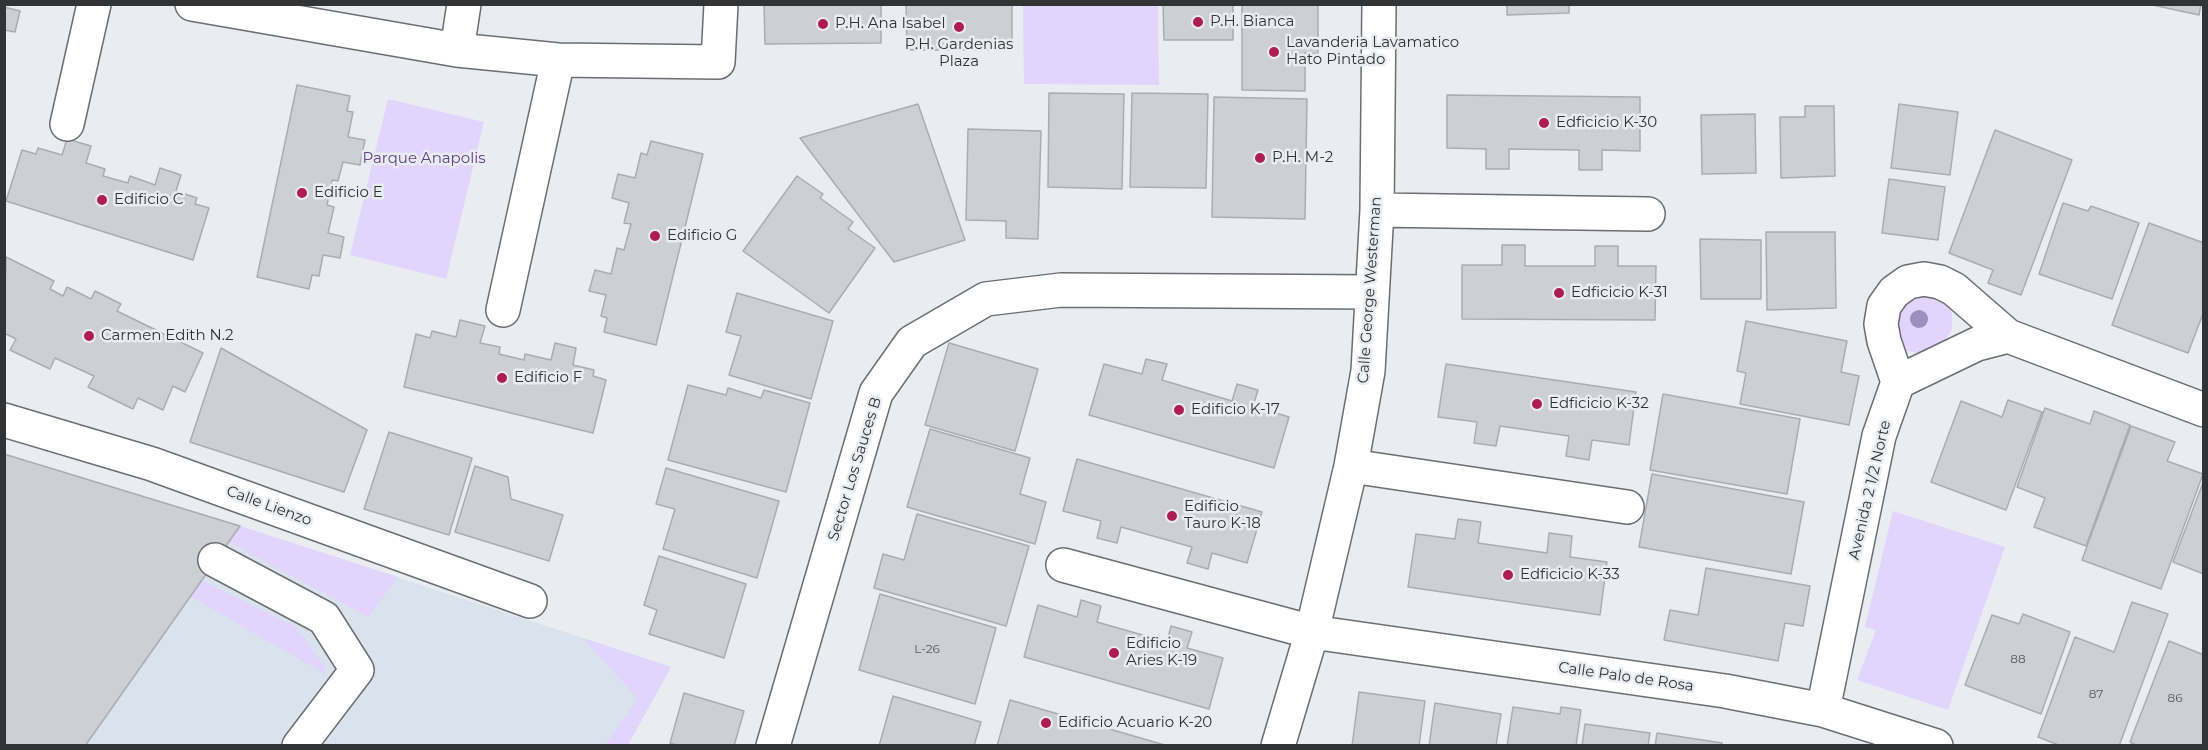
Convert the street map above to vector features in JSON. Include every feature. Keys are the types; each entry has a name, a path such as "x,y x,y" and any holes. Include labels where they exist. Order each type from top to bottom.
{"street":[{"path":"67,124 94,4"},
{"path":"457,50 464,4"},
{"path":"198,5 457,50 558,60 718,62 721,4"},
{"name":"Calle George Westerman","path":"1278,746 1312,632 1351,466 1368,370 1377,210 1379,4"},
{"path":"503,310 558,60"},
{"path":"1377,210 1648,214"},
{"path":"2008,336 1977,344 1898,382 1884,341 1881,324 1884,306 1894,292 1908,282 1924,279 1940,282 1954,289 2008,336 2204,410"},
{"name":"Sector Los Sauces B","path":"773,746 876,393 912,342 986,299 1061,290 1372,292"},
{"name":"Avenida 2 1/2 Norte","path":"1823,710 1879,436 1898,382"},
{"name":"Calle Lienzo","path":"4,420 152,464 530,601"},
{"path":"1351,466 1627,507"},
{"path":"215,560 324,618 357,670 298,746"},
{"name":"Calle Palo de Rosa","path":"1063,565 1312,632 1725,691 1823,710 1936,746"}],"shaded area":[{"path":"240,526 671,667 628,745 5,745"}],"green space":[{"path":"1023,5 1158,5 1159,85 1024,84"},
{"name":"Parque Anapolis","path":"388,99 484,122 446,279 350,255"},
{"path":"1906,289 1946,300 1952,314 1952,329 1945,342 1933,351 1918,353 1904,350 1887,311"},
{"path":"1893,511 2005,547 1948,710 1857,680 1876,630 1865,627"},
{"path":"240,526 398,577 368,617 229,542"},
{"path":"201,580 296,627 324,666 325,674 190,596"},
{"path":"583,638 671,667 628,745 605,745 638,699"}],"building":[{"name":"P.H. Ana Isabel","path":"764,4 881,4 881,43 765,44"},
{"name":"P.H. Gardenias Plaza","path":"906,4 1012,4 1012,50 907,50"},
{"name":"P.H. Bianca","path":"1163,4 1233,4 1233,40 1164,40"},
{"path":"1242,4 1318,4 1318,54 1305,53 1305,91 1242,90"},
{"path":"1507,4 1569,4 1569,13 1507,15"},
{"path":"2148,4 2201,4 2199,15"},
{"path":"4,7 20,11 15,32 4,30"},
{"name":"Edificio E","path":"297,85 350,96 347,111 353,112 348,137 365,140 360,165 343,162 338,181 332,180 327,205 334,207 328,233 344,237 340,258 323,255 319,276 312,275 309,289 257,277"},
{"path":"1049,93 1124,94 1122,189 1048,187"},
{"path":"1132,93 1208,94 1206,188 1130,187"},
{"name":"Edficicio K-30","path":"1447,95 1640,97 1640,151 1602,150 1602,170 1579,170 1579,150 1509,149 1509,169 1486,169 1486,149 1447,148"},
{"name":"P.H. M-2","path":"1214,97 1307,99 1305,219 1212,217"},
{"path":"918,104 965,240 894,262 800,138"},
{"path":"1899,104 1958,112 1950,175 1891,168"},
{"path":"1805,106 1834,106 1835,176 1781,178 1780,117 1805,117"},
{"path":"1755,114 1756,173 1702,174 1701,115"},
{"path":"968,129 1041,131 1038,239 1006,238 1006,221 966,220"},
{"path":"1995,130 2072,160 2021,295 1988,283 1993,270 1949,253"},
{"name":"Edificio C","path":"67,139 91,146 86,163 105,169 103,176 128,183 130,176 155,185 160,168 181,175 176,191 197,198 195,204 209,208 193,260 6,201 22,150 36,154 38,148 62,155"},
{"name":"Edificio G","path":"651,141 703,154 656,345 604,332 607,318 601,316 606,295 589,291 595,270 611,274 617,248 624,250 631,224 624,223 629,203 612,198 618,174 635,178 641,153 647,155"},
{"path":"797,176 823,194 820,198 853,222 848,229 875,248 829,313 743,251"},
{"path":"1889,179 1945,187 1938,240 1882,233"},
{"path":"2063,203 2088,211 2091,206 2139,223 2112,299 2039,274"},
{"path":"2149,223 2204,243 2204,311 2188,353 2112,325"},
{"path":"1766,232 1835,232 1836,308 1767,310"},
{"path":"1700,239 1761,240 1761,299 1701,299"},
{"name":"Edficicio K-31","path":"1502,245 1525,245 1525,266 1595,266 1595,246 1618,246 1618,266 1656,266 1655,320 1462,319 1462,265 1502,265"},
{"name":"Carmen Edith N.2","path":"6,257 54,281 50,289 63,296 67,287 91,299 95,291 121,304 117,311 203,353 185,392 173,386 163,410 138,398 133,409 88,387 94,376 55,358 50,369 10,350 16,339 4,333"},
{"path":"737,293 833,321 811,399 729,375 741,336 726,332"},
{"name":"Edificio F","path":"460,320 485,326 480,343 500,347 499,354 524,360 525,354 551,360 555,343 576,348 573,365 594,370 593,376 606,380 593,433 404,387 416,334 430,338 432,331 456,337"},
{"path":"1746,321 1847,341 1841,372 1859,376 1849,425 1740,404 1746,373 1737,371"},
{"path":"949,343 1038,369 1015,451 925,425"},
{"path":"221,348 367,430 344,492 190,442"},
{"name":"Edificio K-17","path":"1146,359 1167,364 1162,380 1232,401 1237,384 1258,390 1253,406 1289,417 1274,468 1089,415 1104,364 1142,374"},
{"name":"Edficicio K-32","path":"1446,364 1636,392 1629,445 1592,440 1589,460 1566,456 1569,436 1500,426 1496,446 1474,443 1477,422 1438,417"},
{"path":"688,385 726,395 728,388 761,398 764,390 810,403 786,492 668,460"},
{"path":"1663,394 1800,419 1787,494 1650,470"},
{"path":"2008,400 2042,412 2006,510 1931,482 1961,401 2002,417"},
{"path":"2045,408 2090,424 2094,411 2130,425 2086,546 2034,527 2045,498 2017,487"},
{"path":"2131,426 2175,442 2167,461 2203,474 2161,589 2082,560"},
{"path":"930,429 1030,458 1020,494 1046,502 1035,544 907,507"},
{"path":"389,432 472,458 449,535 364,509"},
{"path":"4,454 240,526 85,746 4,746"},
{"name":"Edificio Tauro K-18","path":"1077,459 1262,512 1247,563 1212,553 1208,569 1187,563 1192,547 1121,527 1117,543 1097,538 1101,521 1063,511"},
{"path":"475,466 508,477 511,499 563,515 549,561 455,532"},
{"path":"666,468 779,501 757,578 663,549 675,509 656,504"},
{"path":"1652,474 1804,502 1791,574 1639,547"},
{"path":"2204,480 2204,574 2173,562"},
{"path":"917,514 1029,546 1006,626 874,588 883,554 904,560"},
{"name":"Edficicio K-33","path":"1458,519 1481,522 1478,543 1547,553 1549,533 1572,536 1570,557 1607,562 1600,615 1408,587 1416,534 1455,539"},
{"path":"659,556 746,584 724,658 649,634 657,610 644,605"},
{"path":"1706,568 1810,586 1803,626 1785,623 1778,661 1664,640 1670,610 1698,615"},
{"path":"880,594 996,628 975,704 859,670"},
{"name":"Edificio Aries K-19","path":"1081,600 1101,606 1097,622 1167,642 1171,626 1192,632 1187,648 1223,658 1209,709 1024,657 1038,605 1077,617"},
{"path":"2132,602 2168,614 2119,746 2061,746 2038,737 2075,637 2114,652"},
{"path":"2023,614 2070,632 2041,714 1965,685 1992,615 2019,624"},
{"path":"2169,641 2204,655 2204,746 2138,746 2130,742"},
{"path":"1359,692 1425,701 1419,746 1352,746"},
{"path":"684,693 744,711 734,746 680,746 670,743"},
{"path":"893,696 981,722 974,746 879,746"},
{"name":"Edificio Acuario K-20","path":"1010,700 1168,746 997,746"},
{"path":"1435,703 1501,714 1496,746 1429,746"},
{"path":"1513,707 1560,714 1561,707 1581,710 1576,746 1507,746"},
{"path":"1585,724 1650,733 1648,746 1582,746"},
{"path":"1657,733 1722,743 1722,746 1655,746"}],"place":[{"name":"P.H. Bianca","path":"1198,22"},
{"name":"P.H. Ana Isabel","path":"823,24"},
{"name":"P.H. Gardenias Plaza","path":"959,27"},
{"name":"Lavanderia Lavamatico Hato Pintado","path":"1274,52"},
{"name":"Edficicio K-30","path":"1544,123"},
{"name":"P.H. M-2","path":"1260,158"},
{"name":"Edificio E","path":"302,193"},
{"name":"Edificio C","path":"102,200"},
{"name":"Edificio G","path":"655,236"},
{"name":"Edficicio K-31","path":"1559,293"},
{"name":"Carmen Edith N.2","path":"89,336"},
{"name":"Edificio F","path":"502,378"},
{"name":"Edficicio K-32","path":"1537,404"},
{"name":"Edificio K-17","path":"1179,410"},
{"name":"Edificio Tauro K-18","path":"1172,516"},
{"name":"Edficicio K-33","path":"1508,575"},
{"name":"Edificio Aries K-19","path":"1114,653"},
{"name":"Edificio Acuario K-20","path":"1046,723"}]}
